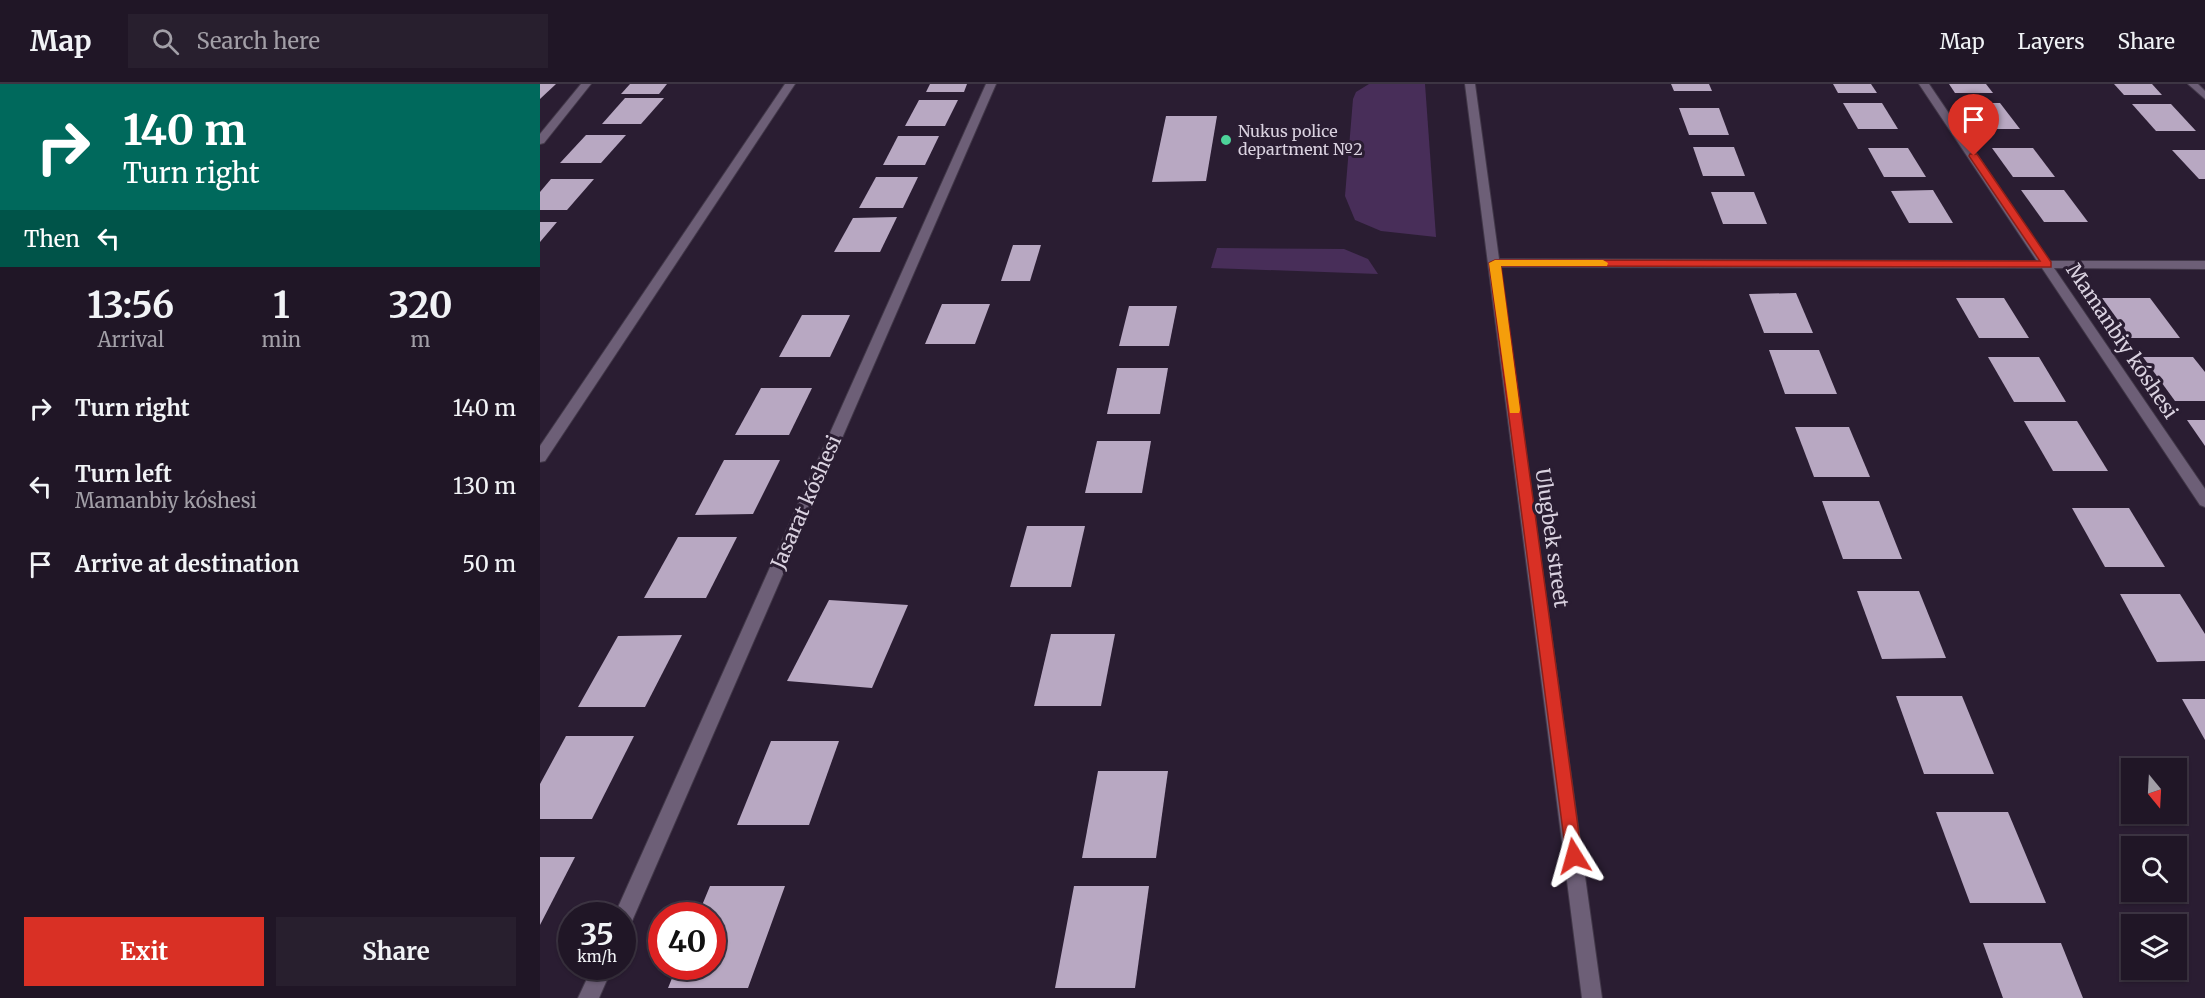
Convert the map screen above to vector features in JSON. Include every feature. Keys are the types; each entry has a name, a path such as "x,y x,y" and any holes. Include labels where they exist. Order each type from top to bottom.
{"street":[{"path":"540,141 586,84"},
{"path":"540,458 790,84"},
{"name":"Jasarat kóshesi","path":"630,902 991,84"},
{"name":"Ulugbek street","path":"1470,84 1592,998"},
{"name":"Mamanbiy kóshesi","path":"1924,84 2205,501"},
{"path":"2193,84 2205,96"},
{"path":"1495,263 2205,265"},
{"path":"588,998 596,980"}],"shaded area":[{"path":"1369,84 1425,84 1436,237 1381,231 1355,220 1345,196 1353,99 1356,92"},
{"path":"1217,248 1344,249 1368,259 1378,274 1211,268"}],"building":[{"path":"540,84 556,84 540,99"},
{"path":"630,84 667,84 659,94 621,94"},
{"path":"930,84 967,84 964,92 926,92"},
{"path":"1671,84 1709,84 1712,91 1674,91"},
{"path":"1833,84 1871,84 1877,93 1838,93"},
{"path":"1949,84 1986,84 1993,93 1955,93"},
{"path":"2114,84 2152,84 2162,95 2124,95"},
{"path":"625,98 664,98 641,124 602,124"},
{"path":"919,100 958,100 945,126 905,126"},
{"path":"1843,103 1882,103 1898,129 1858,129"},
{"path":"1962,103 2000,103 2020,129 1980,129"},
{"path":"2132,104 2171,104 2196,131 2156,131"},
{"path":"1679,108 1719,108 1729,135 1689,135"},
{"path":"1166,116 1217,116 1206,181 1152,182"},
{"path":"586,135 626,135 601,163 560,163"},
{"path":"898,136 939,136 925,165 883,165"},
{"path":"1693,147 1734,147 1745,176 1703,176"},
{"path":"1868,148 1908,148 1926,177 1884,177"},
{"path":"1992,148 2033,148 2055,177 2013,177"},
{"path":"2172,150 2205,150 2205,179 2199,179"},
{"path":"876,177 918,177 903,208 859,208"},
{"path":"551,179 594,179 567,210 540,210 540,192"},
{"path":"1933,190 1953,223 1909,223 1891,191"},
{"path":"2021,190 2064,190 2088,222 2044,222"},
{"path":"1711,192 1754,192 1767,224 1723,224"},
{"path":"897,217 880,252 834,252 853,218"},
{"path":"540,222 557,222 540,242"},
{"path":"1013,245 1041,245 1030,281 1001,281"},
{"path":"1796,293 1813,333 1764,333 1749,294"},
{"path":"1956,298 2004,298 2029,338 1979,338"},
{"path":"2102,298 2150,298 2180,338 2131,338"},
{"path":"942,304 990,304 975,344 925,344"},
{"path":"1129,306 1177,306 1169,346 1119,346"},
{"path":"802,315 850,315 830,357 779,357"},
{"path":"1769,350 1819,350 1837,394 1785,394"},
{"path":"1988,357 2039,357 2066,402 2014,402"},
{"path":"2143,357 2193,357 2205,372 2205,401 2175,401"},
{"path":"1117,368 1168,368 1160,414 1107,414"},
{"path":"761,388 812,388 789,435 735,435"},
{"path":"2187,420 2205,420 2205,446"},
{"path":"2024,421 2077,421 2108,471 2053,471"},
{"path":"1795,427 1849,427 1870,477 1814,477"},
{"path":"1097,441 1151,441 1142,493 1085,493"},
{"path":"724,460 780,460 753,514 695,515"},
{"path":"1822,501 1879,501 1902,559 1843,559"},
{"path":"2072,508 2129,508 2165,567 2105,567"},
{"path":"1027,526 1085,526 1071,587 1010,587"},
{"path":"678,537 737,537 706,598 644,598"},
{"path":"1857,591 1919,591 1946,658 1882,659"},
{"path":"2120,594 2180,594 2205,634 2205,661 2157,662"},
{"path":"829,600 908,605 872,688 787,681"},
{"path":"1051,634 1115,634 1101,706 1034,706"},
{"path":"682,635 645,707 578,707 618,636"},
{"path":"1896,696 1962,696 1994,774 1924,774"},
{"path":"2182,699 2205,699 2205,740"},
{"path":"566,736 634,736 592,819 540,819 540,784"},
{"path":"771,741 839,741 809,825 737,825"},
{"path":"1098,771 1168,771 1156,858 1082,858"},
{"path":"1936,812 2008,812 2046,903 1970,903"},
{"path":"540,857 575,857 540,925"},
{"path":"710,886 785,886 748,988 668,988 671,980 726,980 726,902 703,902"},
{"path":"1074,886 1149,886 1135,988 1055,988"},
{"path":"1983,943 2061,943 2083,998 2003,998"}],"slow traffic":[{"path":"1514,410 1495,263 1603,263"}],"place":[{"name":"Nukus police department №2","path":"1226,140"}],"route":[{"path":"1574,856 1495,263 2047,265 1974,156"}]}
